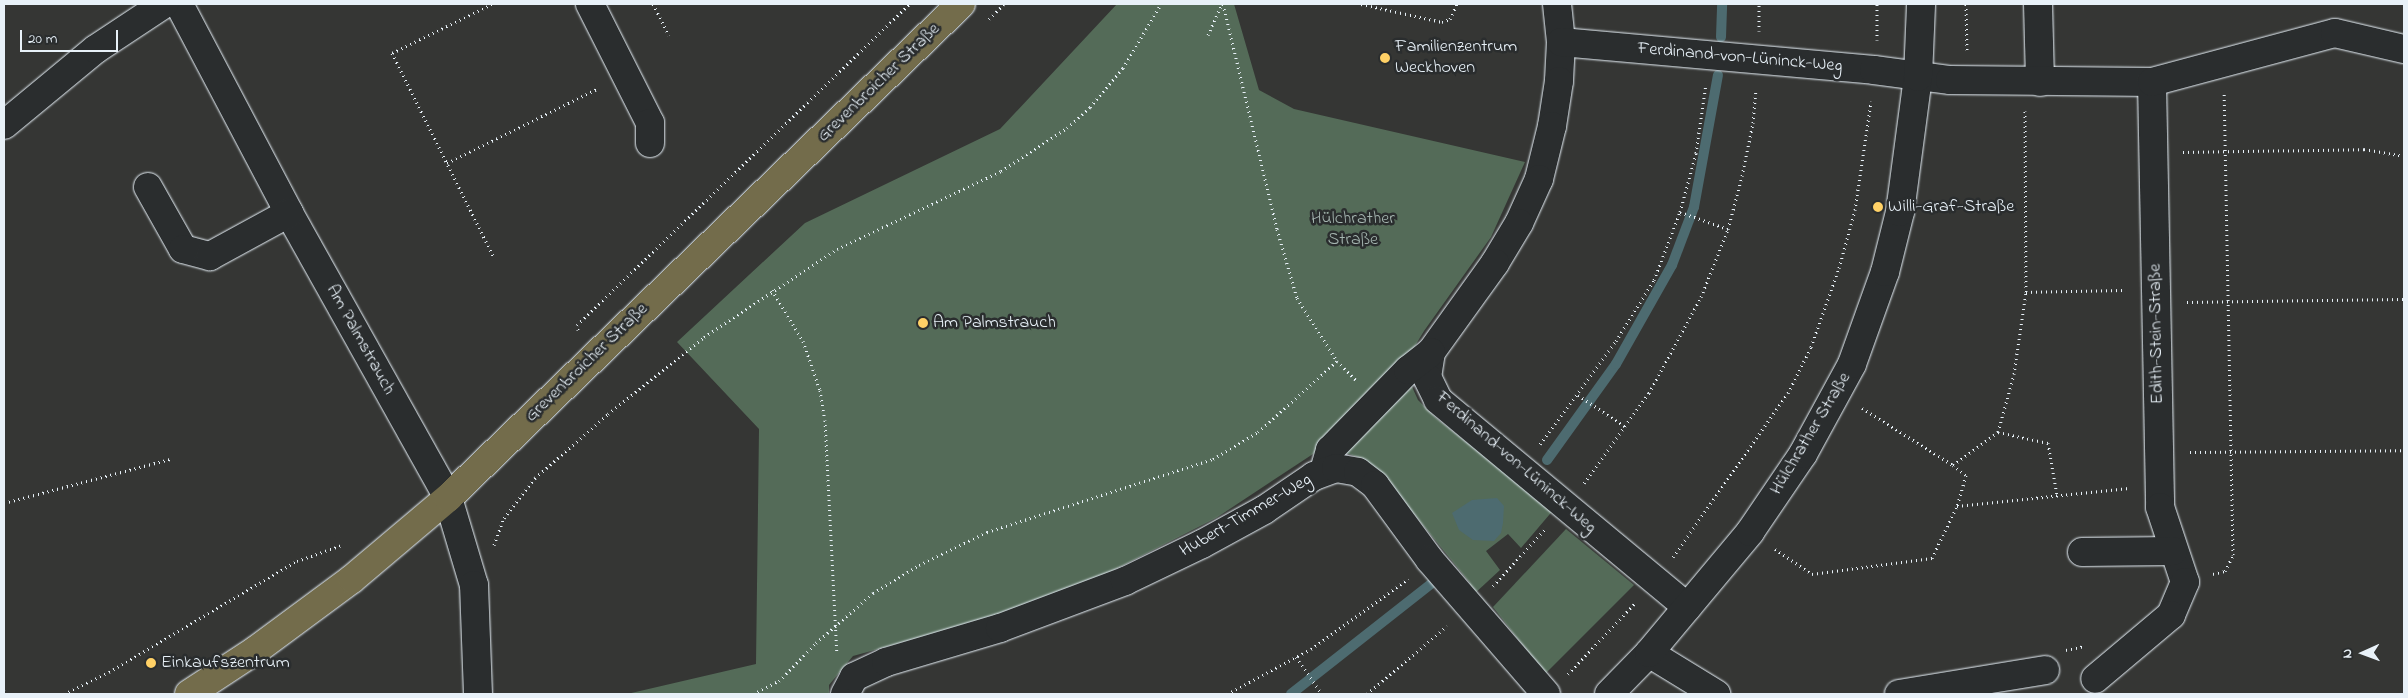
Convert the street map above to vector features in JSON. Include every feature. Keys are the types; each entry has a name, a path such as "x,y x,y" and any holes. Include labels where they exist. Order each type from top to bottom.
{"main road":[{"name":"Grevenbroicher Straße","path":"189,694 256,650 352,579 448,498 961,4"}],"street":[{"path":"590,4 650,123 650,143"},
{"name":"Ferdinand-von-Lüninck-Weg","path":"1557,4 1561,42 1552,126 1530,202 1495,263 1431,352 1426,371 1434,396 1519,470 1687,607"},
{"name":"Hülchrather Straße","path":"1608,694 1649,653 1750,532 1803,454 1862,341 1900,212 1918,77 1921,4"},
{"path":"2032,82 2038,4"},
{"path":"4,125 96,49 163,5"},
{"name":"Am Palmstrauch","path":"163,5 289,213 448,498 471,568 478,615 478,694"},
{"path":"1918,77 1968,81 2152,82 2335,33 2404,49"},
{"name":"Ferdinand-von-Lüninck-Weg","path":"1561,42 1874,70 1918,77"},
{"name":"Edith-Stein-Straße","path":"2152,82 2160,507 2173,551 2185,582"},
{"path":"148,187 183,249 210,256 289,213"},
{"path":"1324,471 1330,450 1408,370 1431,352"},
{"name":"Hubert-Timmer-Weg","path":"846,689 862,672 886,662 1000,628 1125,581 1202,544 1324,471 1347,469 1368,478 1430,560 1470,606 1554,687"},
{"path":"2082,552 2173,551"},
{"path":"2095,679 2171,615 2185,582"},
{"path":"1649,653 1716,694"},
{"path":"1899,694 2045,670"}],"path":[{"path":"492,4 392,53 494,258"},
{"path":"653,4 669,35"},
{"path":"584,365 578,325 909,4"},
{"path":"471,568 489,558 504,518 535,478 664,366 772,290 837,249 960,193 1049,142 1107,88 1136,48 1161,4"},
{"path":"1208,35 1223,4"},
{"path":"1223,4 1276,229 1297,298 1338,361 1378,402"},
{"path":"1361,4 1442,22 1450,19 1457,4"},
{"path":"1367,694 1496,583 1566,507 1626,427 1675,347 1701,297 1728,229 1753,123 1758,60 1759,4"},
{"path":"1554,687 1656,581 1788,393 1811,347 1839,268 1855,210 1867,144 1874,70 1877,4"},
{"path":"1966,4 1968,81"},
{"path":"1519,470 1578,395 1654,280 1680,212 1705,104 1709,55"},
{"path":"2185,582 2225,571 2234,555 2223,63"},
{"path":"447,163 626,74"},
{"path":"1952,465 1998,432 2014,374 2026,292 2032,82"},
{"path":"2154,152 2364,149 2404,156"},
{"path":"1680,212 1728,229"},
{"path":"772,290 803,341 820,390 825,420 833,628 838,664 846,689"},
{"path":"2026,292 2156,296 2229,301 2404,299"},
{"path":"753,694 780,681 833,628 873,593 919,565 987,532 1189,468 1234,448 1297,400 1338,361"},
{"path":"1750,532 1812,574 1932,558 1957,506 1966,475 1837,392"},
{"path":"1578,395 1626,427"},
{"path":"1998,432 2048,443 2057,495"},
{"path":"2159,452 2404,450"},
{"path":"4,503 171,459"},
{"path":"1957,506 2159,484"},
{"path":"64,694 109,672 297,561 352,544"},
{"path":"1227,694 1296,657 1376,604 1430,560"},
{"path":"1296,657 1322,694"},
{"path":"4,691 7,694"}],"green space":[{"path":"1117,4 1234,4 1259,90 1294,109 1525,162 1491,237 1424,331 1410,354 1373,397 1313,454 1216,518 1106,574 980,621 853,656 829,685 829,694 627,694 756,664 759,429 677,342 805,223 1000,129"},
{"path":"1409,380 1418,400 1436,418 1543,503 1555,508 1521,548 1508,534 1486,551 1500,570 1473,595 1467,588 1470,583 1387,481 1361,458 1340,451"},
{"path":"1566,529 1634,585 1545,674 1493,607"}],"water":[{"path":"1497,498 1504,506 1503,523 1501,533 1494,541 1473,540 1459,530 1452,513 1472,500"}],"waterway":[{"path":"1721,37 1722,4"},
{"path":"1547,460 1616,364 1672,265 1694,207 1718,75"},
{"path":"1291,694 1432,583"}],"place":[{"name":"Familienzentrum Weckhoven","path":"1385,58"},
{"name":"Willi-Graf-Straße","path":"1878,207"},
{"name":"Am Palmstrauch","path":"923,323"},
{"name":"Einkaufszentrum","path":"151,663"}]}
